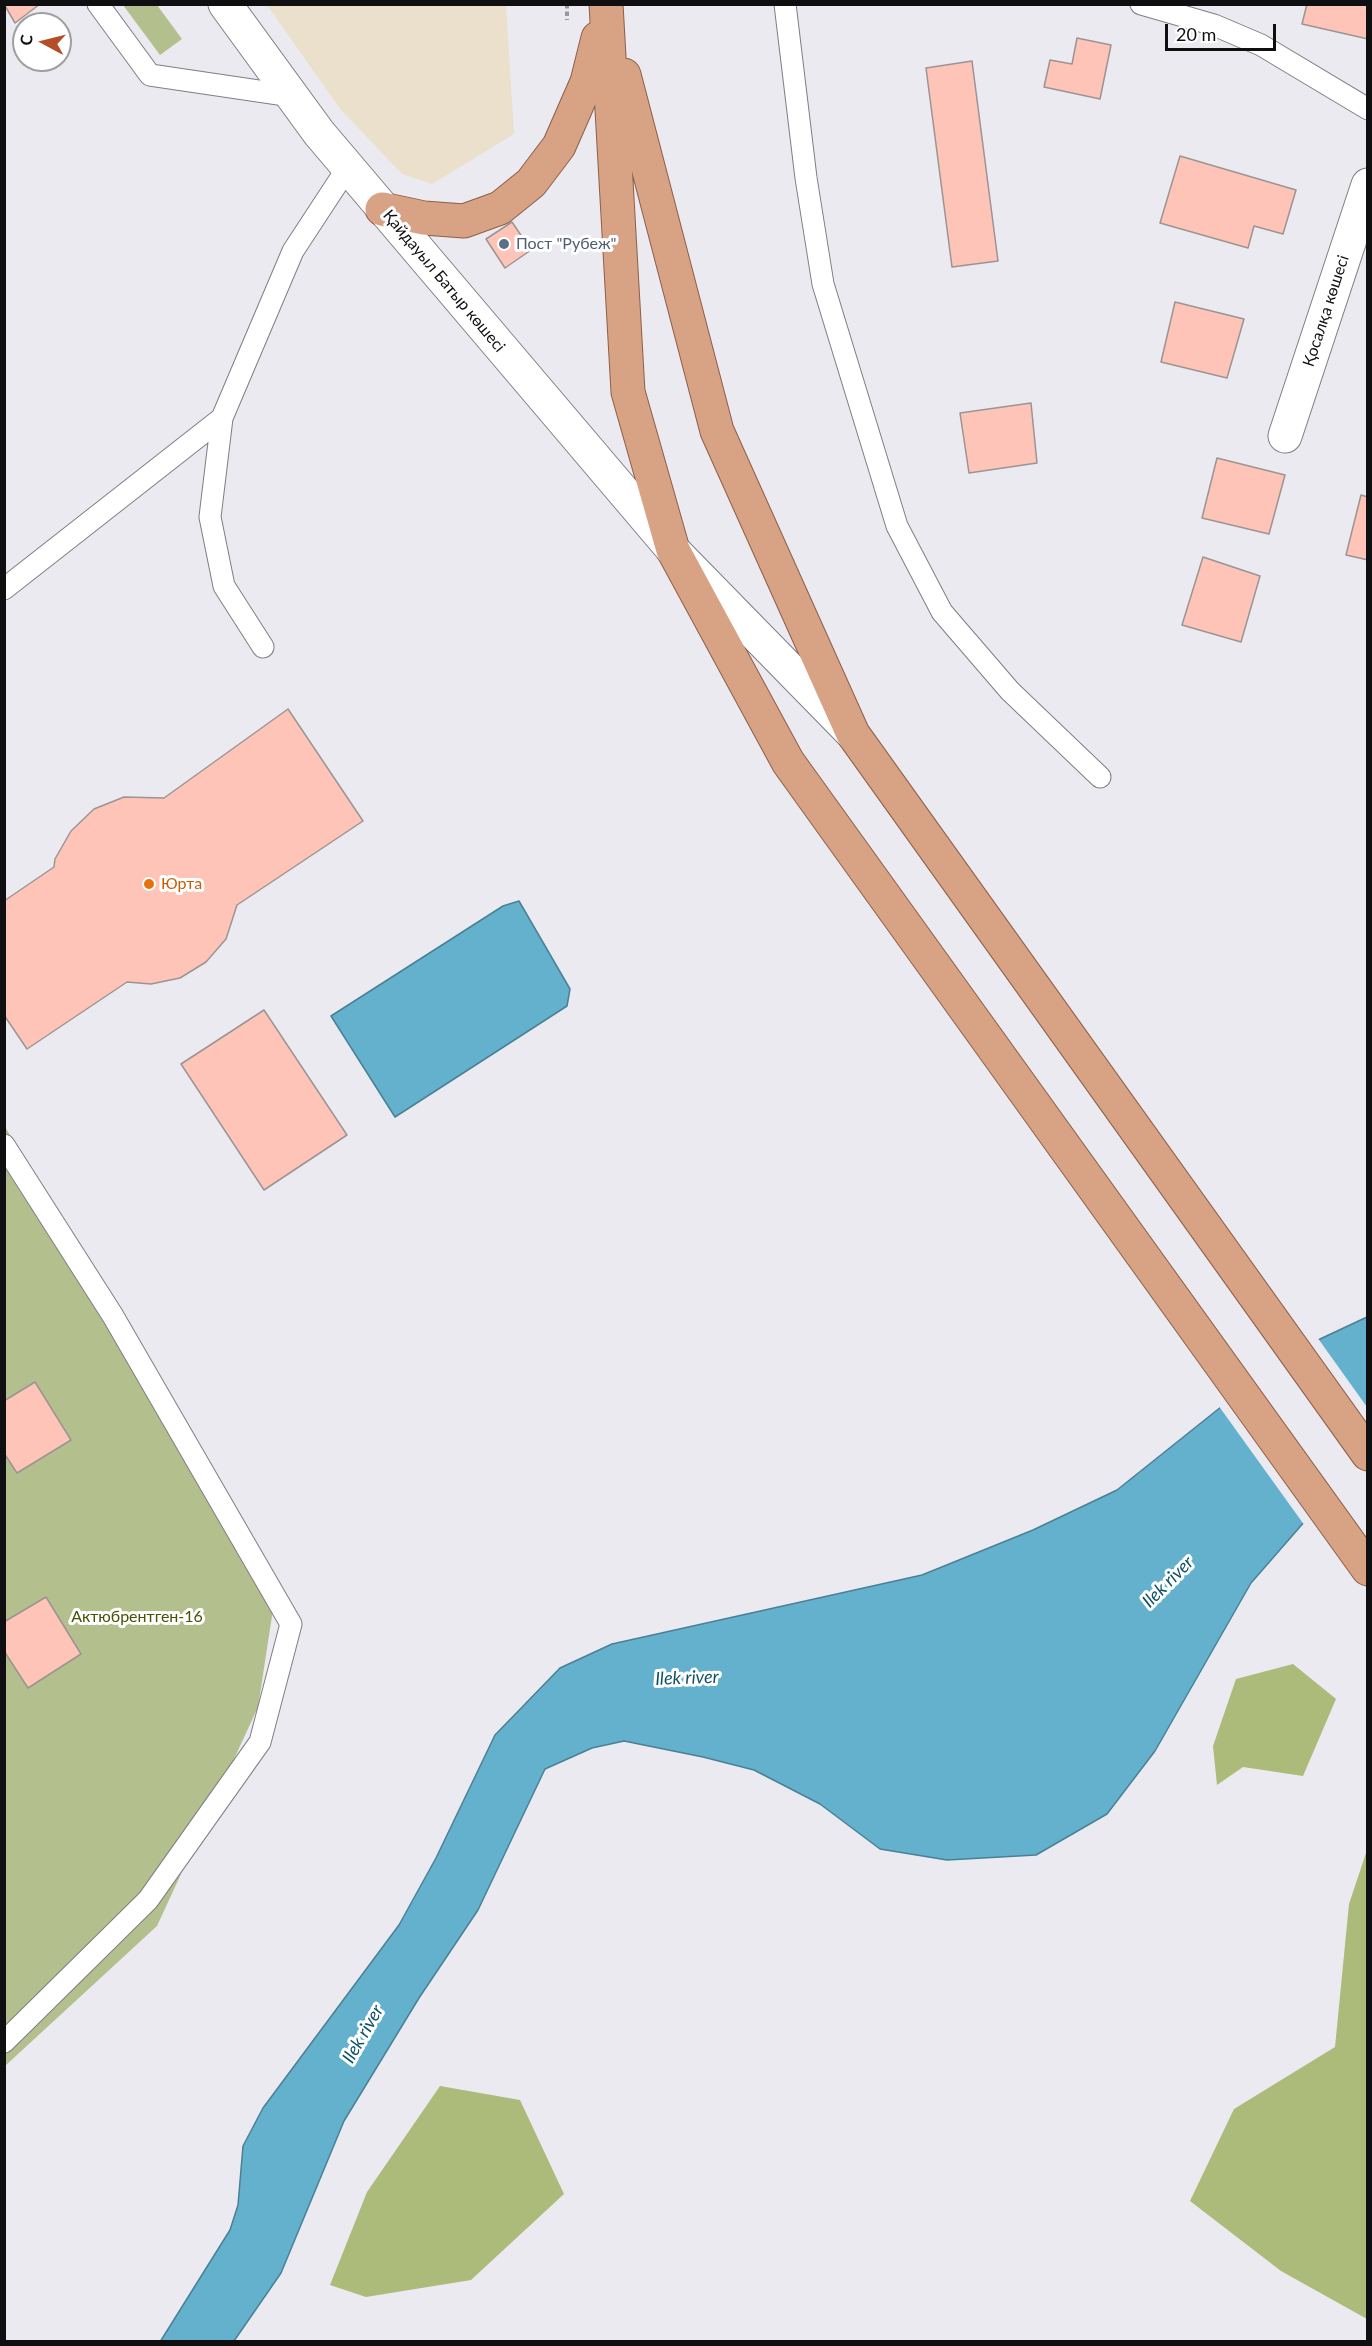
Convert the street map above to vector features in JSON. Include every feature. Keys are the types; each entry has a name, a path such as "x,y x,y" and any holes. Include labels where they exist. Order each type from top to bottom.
{"highway":[{"path":"382,209 424,218 464,221 500,208 531,183 559,146 586,82 606,6"},
{"path":"606,6 628,392 673,550 788,762 1368,1569"},
{"path":"606,6 717,431 853,734 1368,1454"}],"street":[{"name":"Қайдауыл Батыр көшесі","path":"225,4 292,96 382,209 673,550 853,734"},
{"name":"Қосалқа көшесі","path":"1285,436 1368,185"}],"lane":[{"path":"98,4 150,75 292,96"},
{"path":"785,4 806,178 823,284 897,526 942,612 1010,691 1100,777"},
{"path":"1151,5 1214,25 1261,45 1368,109"},
{"path":"263,647 224,586 210,517 222,418 293,251 348,167"},
{"path":"4,589 222,418"},
{"path":"4,1145 113,1316 291,1624 260,1742 148,1900 4,2042"}],"path":[{"path":"567,4 567,23"}],"shaded area":[{"path":"267,5 506,5 514,134 432,184 402,174 341,110"}],"green space":[{"path":"123,5 157,5 182,39 160,55"},
{"name":"Актюбрентген-16","path":"4,1125 276,1590 258,1707 157,1926 5,2066"},
{"path":"1293,1664 1336,1699 1303,1776 1243,1767 1217,1785 1213,1746 1236,1679"},
{"path":"1367,1850 1367,2319 1281,2271 1190,2201 1234,2109 1335,2047 1349,1904"},
{"path":"440,2086 520,2100 564,2194 471,2280 366,2297 330,2285 367,2192"}],"water":[{"path":"519,901 570,989 567,1006 395,1117 331,1016 503,906"},
{"name":"Ilek river","path":"1367,1317 1367,1450 1251,1583 1155,1751 1107,1814 1036,1855 947,1860 880,1849 820,1804 754,1770 703,1757 624,1741 592,1748 545,1769 478,1910 419,1998 344,2121 281,2273 234,2341 160,2342 230,2230 238,2205 243,2146 263,2108 399,1925 436,1858 495,1735 560,1668 612,1644 922,1575 1033,1530 1117,1490 1286,1355"}],"pier":[{"path":"1317,1337 1367,1407 1368,1455 1305,1526 1218,1405 1284,1352"}],"building":[{"path":"4,4 40,4 29,12 12,12 12,18"},
{"path":"1307,4 1368,4 1368,39 1302,24"},
{"path":"1077,38 1111,45 1100,99 1044,87 1050,60 1072,64"},
{"path":"972,61 998,261 952,267 926,68"},
{"path":"1180,156 1296,190 1283,234 1254,226 1248,248 1160,223"},
{"path":"512,222 531,250 505,268 486,239"},
{"path":"1175,302 1244,319 1227,378 1161,362"},
{"path":"1031,403 1037,463 969,473 960,413"},
{"path":"1217,458 1285,475 1269,534 1202,518"},
{"path":"1361,495 1368,497 1368,560 1346,555"},
{"path":"1203,557 1260,576 1241,642 1182,625"},
{"name":"Юрта","path":"288,709 363,821 237,905 226,939 206,962 180,978 151,984 127,982 27,1049 4,1015 4,901 54,867 55,859 71,831 94,809 124,797 164,798"},
{"path":"264,1010 347,1135 264,1190 181,1064"},
{"path":"35,1382 71,1440 17,1473 4,1453 4,1401"},
{"path":"46,1597 81,1654 28,1688 4,1651 4,1622"}],"place":[{"name":"Пост \"Рубеж\"","path":"504,244"},
{"name":"Юрта","path":"149,884"}]}
